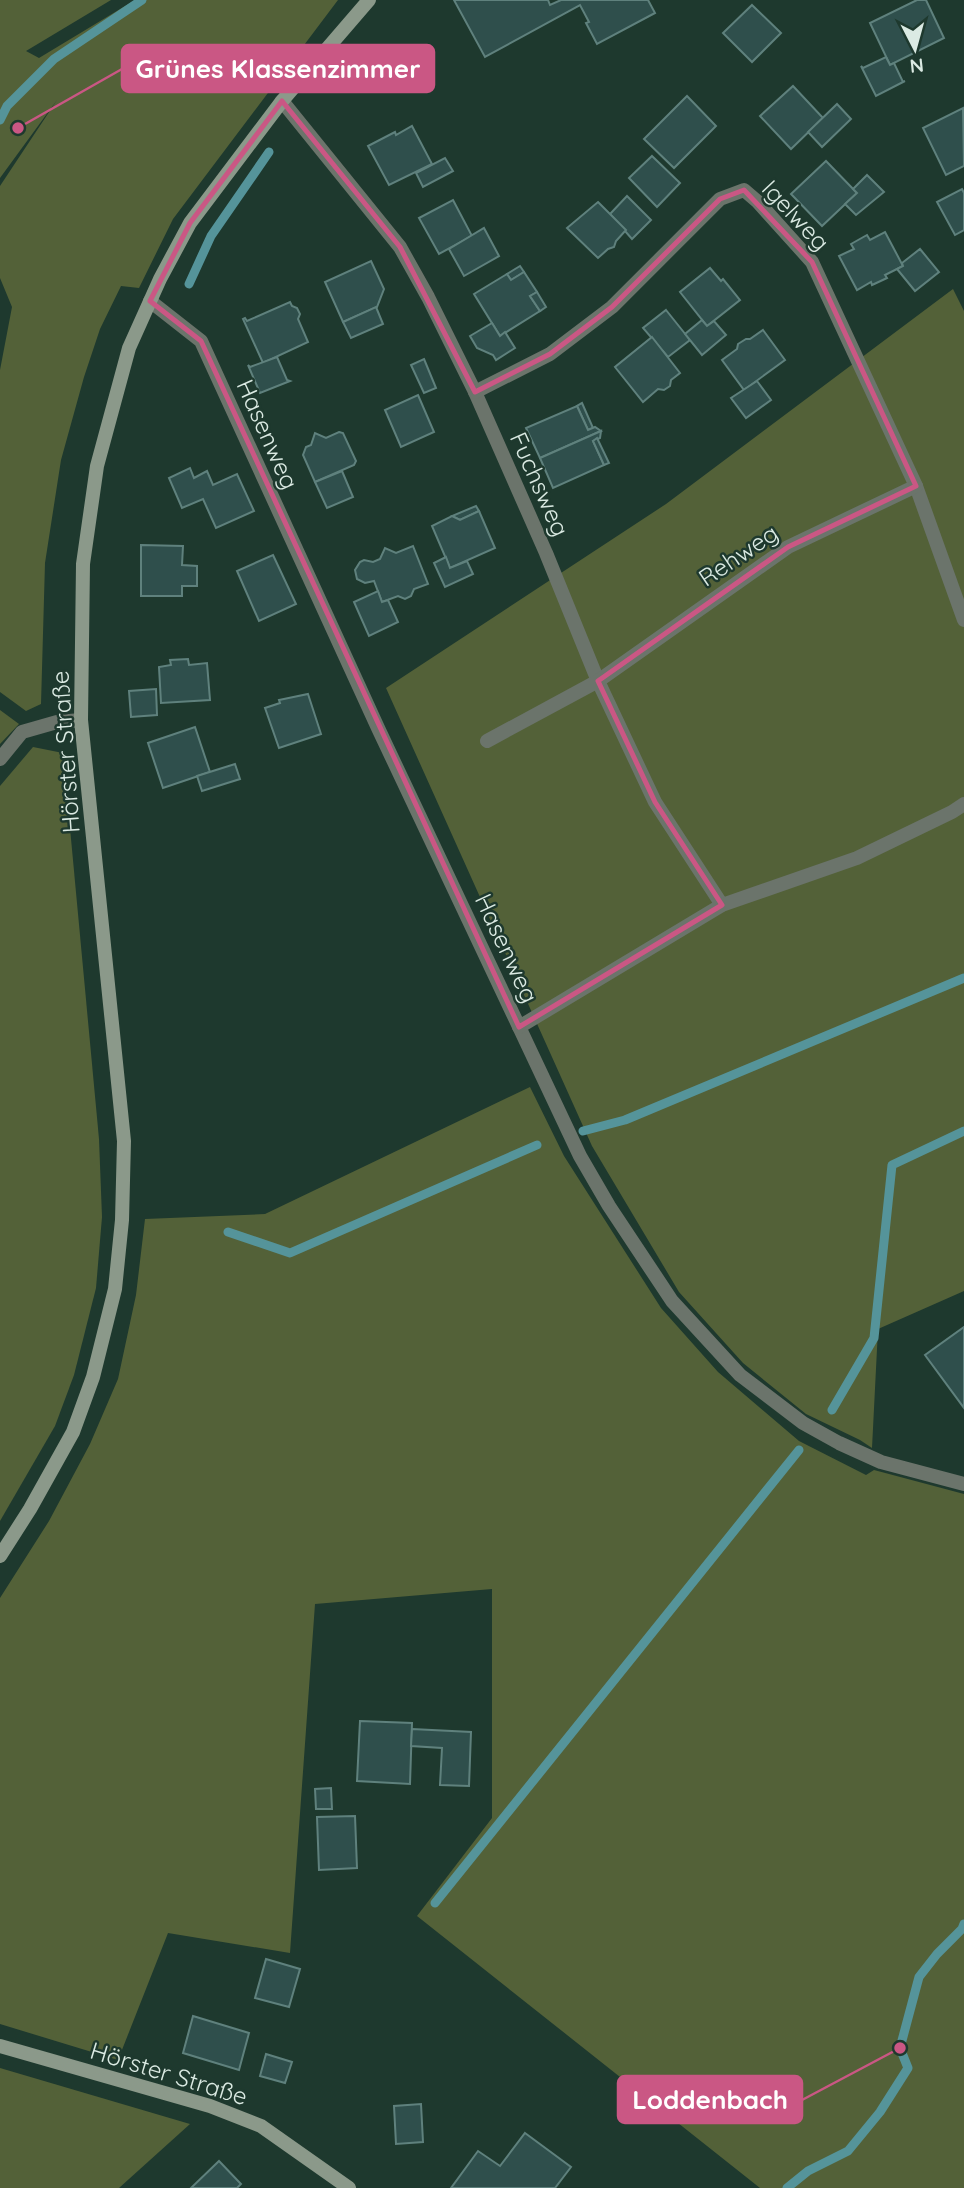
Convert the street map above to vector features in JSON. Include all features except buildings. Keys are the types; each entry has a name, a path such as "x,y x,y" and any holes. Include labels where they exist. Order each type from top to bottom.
{"street":[{"name":"Hörster Straße","path":"0,1556 73,1432 93,1377 115,1289 121,1233 124,1140 81,720 83,564 97,466 129,348 190,223 282,102 369,0"},
{"name":"Fuchsweg","path":"282,102 400,247 428,297 475,392 546,553 598,681 655,802 722,905"},
{"name":"Igelweg","path":"475,392 550,354 602,315 720,199 744,190 812,262 916,486 964,620"},
{"name":"Hasenweg","path":"150,301 201,341 372,716 580,1156 609,1206 672,1301 740,1375 803,1423 881,1462 964,1484"},
{"name":"Rehweg","path":"487,741 598,681 788,547 916,486"},
{"path":"0,759 22,732 81,720"},
{"path":"519,1027 722,905 857,858 964,804"},
{"name":"Hörster Straße","path":"0,2046 210,2106 261,2126 349,2188"}],"highlighted area":[{"path":"282,101 400,247 475,392 550,354 612,307 720,199 744,190 812,262 916,486 788,547 598,681 655,802 722,905 519,1027 201,341 150,301 190,223"}],"green space":[{"path":"0,0 111,0 26,51 39,58 135,0 338,0 173,219 139,288 121,286 100,329 61,460 45,563 41,704 26,711 0,692 0,370 12,307 0,278 0,186 57,100 0,178"},
{"path":"953,289 964,311 964,1291 878,1329 872,1448 806,1414 743,1363 679,1292 592,1146 386,688 666,504"},
{"path":"0,710 19,724 0,744"},
{"path":"33,747 63,753 99,1139 102,1217 96,1288 74,1375 55,1426 0,1521 0,786"},
{"path":"530,1087 564,1156 661,1308 718,1372 799,1441 866,1475 874,1470 964,1494 964,2188 760,2188 417,1916 492,1818 492,1589 315,1604 290,1953 168,1933 118,2060 0,2024 0,1598 49,1521 90,1444 118,1379 136,1295 145,1219 265,1214"},
{"path":"0,2068 190,2124 119,2188 0,2188"}],"waterway":[{"path":"0,120 7,106 54,59 142,0"},
{"path":"189,284 211,236 269,152"},
{"path":"583,1131 625,1120 964,978"},
{"path":"832,1410 874,1338 892,1165 964,1131"},
{"path":"228,1232 290,1253 537,1145"},
{"path":"435,1903 799,1450"},
{"path":"787,2188 808,2171 848,2151 880,2112 908,2068 900,2048 919,1977 964,1924"}],"place":[{"name":"Grünes Klassenzimmer","path":"18,128"},
{"name":"Loddenbach","path":"900,2048"}]}
